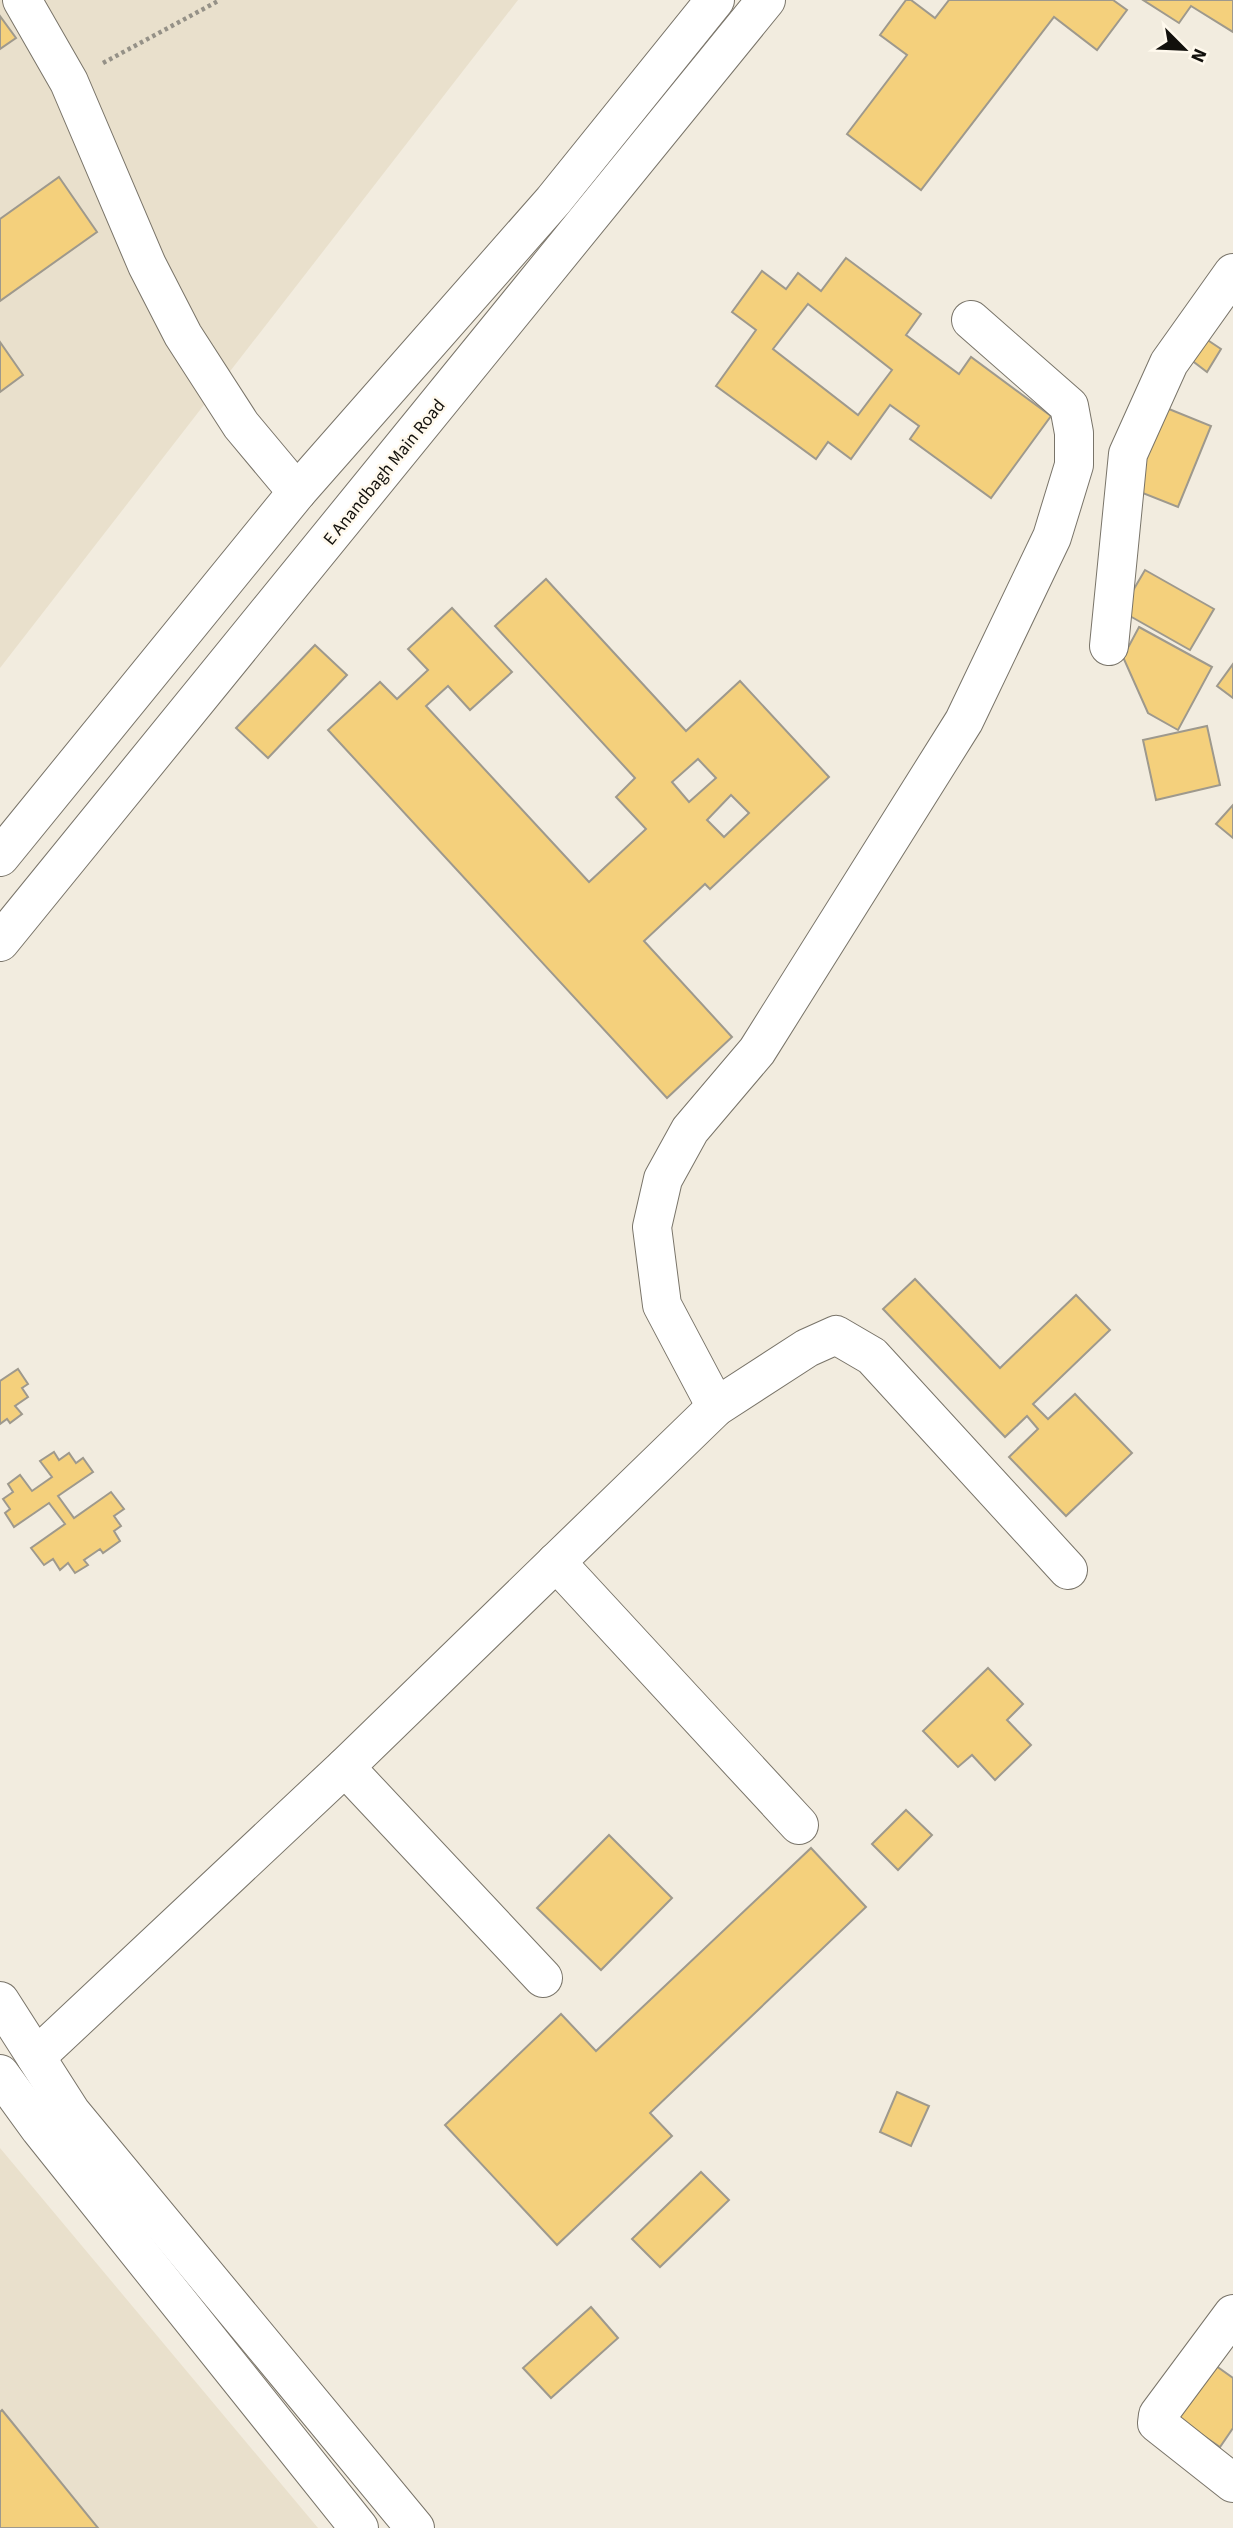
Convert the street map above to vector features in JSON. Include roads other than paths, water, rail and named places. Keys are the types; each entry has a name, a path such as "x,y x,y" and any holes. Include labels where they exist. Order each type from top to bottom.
{"street":[{"path":"22,0 69,82 147,265 183,335 241,425 297,492"},
{"path":"0,857 297,492 553,201 715,0"},
{"name":"E Anandbagh Main Road","path":"0,942 766,0"},
{"path":"1109,646 1128,454 1169,363 1233,273"},
{"path":"716,1407 663,1305 652,1227 663,1179 690,1130 758,1051 964,721 1052,537 1074,465 1074,433 1069,406 971,320"},
{"path":"36,2057 345,1767 716,1407 807,1348 836,1335 872,1356 1068,1570"},
{"path":"556,1562 799,1825"},
{"path":"345,1767 543,1978"},
{"path":"4,2016 36,2057 71,2112 415,2528"},
{"path":"0,2074 40,2129 359,2528"},
{"path":"1233,2314 1221,2355 1158,2415 1157,2423 1233,2483"}]}
